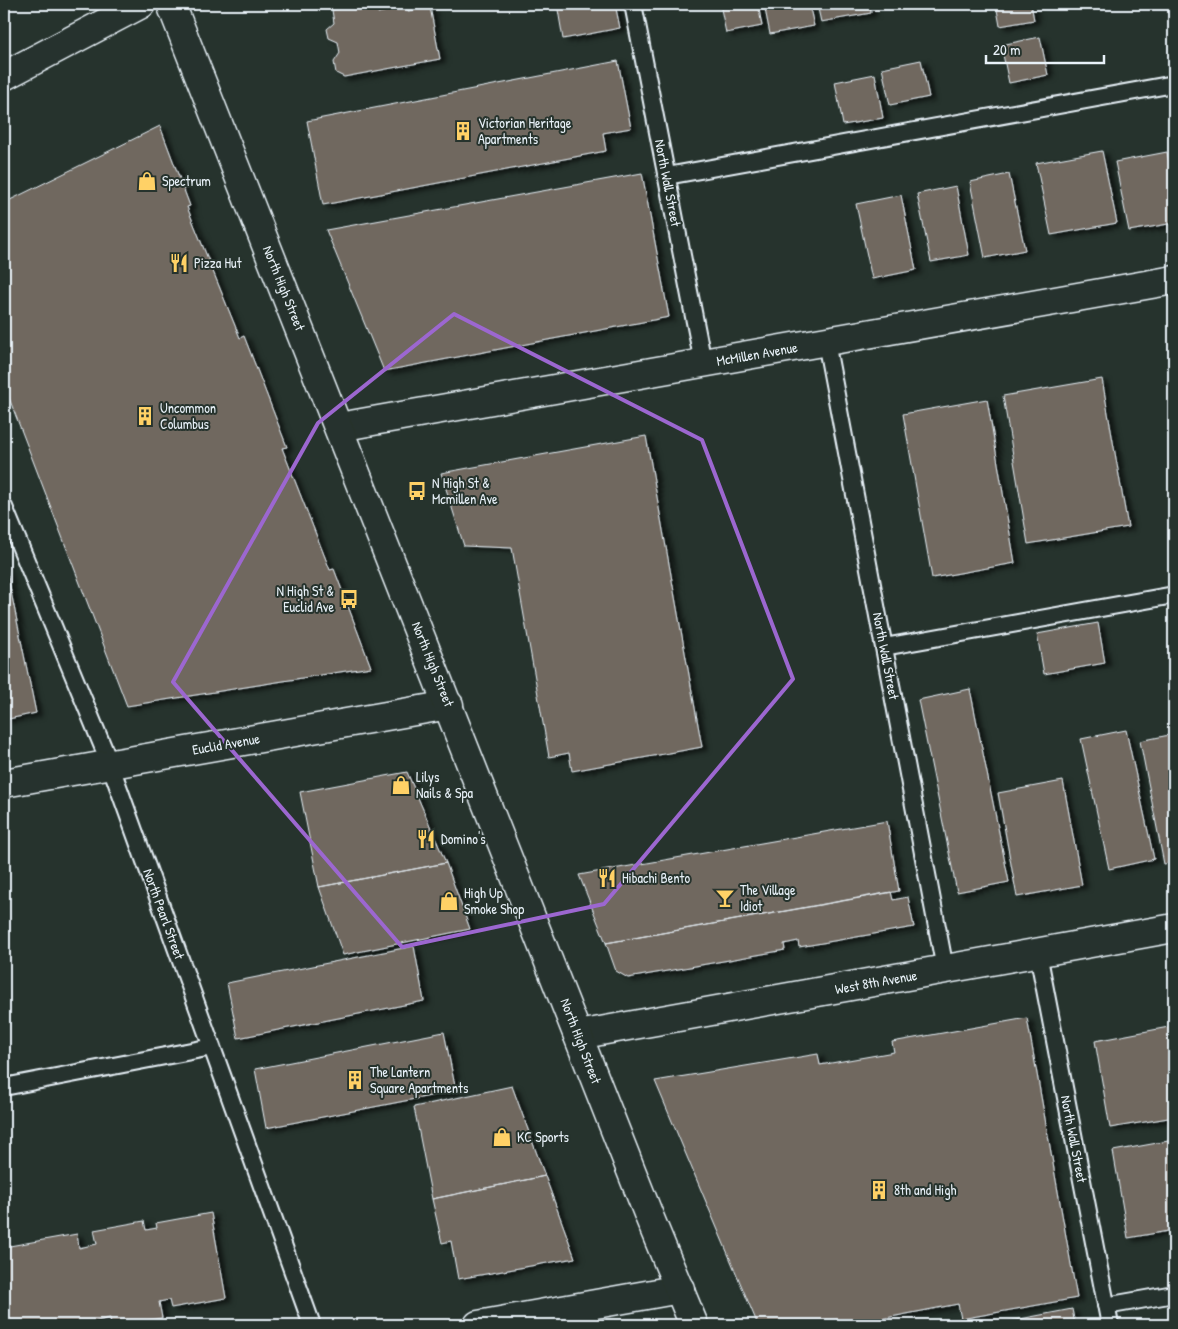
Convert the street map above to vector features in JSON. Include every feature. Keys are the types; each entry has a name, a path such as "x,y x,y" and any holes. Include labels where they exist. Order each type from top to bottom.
{"street":[{"path":"4,76 141,4"},
{"name":"North High Street","path":"172,4 578,1036 694,1325"},
{"name":"McMillen Avenue","path":"339,427 1174,280"},
{"name":"Euclid Avenue","path":"4,784 449,705"},
{"name":"West 8th Avenue","path":"578,1036 1174,928"},
{"path":"478,1325 680,1289"}],"lane":[{"name":"North Wall Street","path":"633,4 703,363"},
{"path":"667,176 1174,84"},
{"name":"North Wall Street","path":"826,342 945,970"},
{"name":"North Pearl Street","path":"4,507 110,764 312,1325"},
{"path":"884,647 1174,595"},
{"name":"North Wall Street","path":"1038,953 1110,1325"},
{"path":"4,1087 212,1047"},
{"path":"1106,1306 1174,1294"}],"highlighted area":[{"path":"454,314 702,440 793,679 604,904 402,947 173,682 318,423"}],"building":[{"path":"377,4 378,13 408,7 408,11 430,7 440,59 344,77 336,73 334,62 340,53 338,42 329,38 327,29 334,23 332,10"},
{"path":"557,4 615,4 620,28 563,39"},
{"path":"720,4 758,4 762,26 726,33"},
{"path":"764,4 809,4 814,26 770,34"},
{"path":"817,4 870,4 871,13 821,22"},
{"path":"996,4 1031,4 1034,20 1000,26"},
{"path":"1040,37 1048,75 1009,83 1001,45"},
{"path":"921,60 929,97 890,105 882,68"},
{"name":"Victorian Heritage Apartments","path":"618,61 631,128 603,133 606,151 323,205 307,121"},
{"path":"875,74 883,118 843,125 835,82"},
{"name":"Uncommon Columbus","path":"160,126 190,206 187,207 240,338 244,336 287,447 282,448 330,570 334,569 371,667 127,706 4,385 4,203"},
{"path":"1102,151 1117,223 1051,235 1036,163"},
{"path":"1167,152 1174,185 1174,223 1129,231 1115,162"},
{"path":"642,173 669,317 384,371 326,230"},
{"path":"1009,174 1025,250 985,258 970,182"},
{"path":"956,186 969,255 931,262 917,194"},
{"path":"901,195 916,270 872,279 856,204"},
{"path":"1102,379 1128,527 1028,544 1003,396"},
{"path":"987,399 1015,563 932,578 903,414"},
{"path":"646,436 702,747 572,771 569,753 549,757 512,548 464,546 441,473"},
{"path":"4,558 36,713 4,720"},
{"path":"1098,623 1105,663 1044,674 1037,634"},
{"path":"970,689 1009,882 957,892 918,700"},
{"path":"1126,730 1154,859 1109,869 1081,739"},
{"path":"1174,734 1174,862 1164,864 1140,741"},
{"path":"407,772 446,863 319,887 300,792"},
{"path":"1063,781 1082,885 1017,897 998,793"},
{"path":"887,821 899,891 606,943 579,875"},
{"path":"446,863 470,929 343,955 319,887"},
{"path":"891,892 893,900 908,897 914,927 799,947 798,941 784,944 785,950 628,978 616,971 606,943"},
{"path":"414,946 424,1001 238,1038 227,983"},
{"name":"8th and High","path":"1027,1018 1077,1298 961,1319 958,1304 855,1325 758,1325 655,1081 818,1054 820,1065 894,1052 892,1042"},
{"path":"1174,1026 1174,1117 1110,1128 1095,1041"},
{"name":"The Lantern Square Apartments","path":"444,1032 456,1091 266,1128 255,1069"},
{"path":"512,1086 545,1176 432,1199 414,1107"},
{"path":"1174,1140 1174,1230 1128,1238 1113,1151"},
{"path":"545,1176 575,1258 458,1279 451,1241 442,1243 432,1199"},
{"path":"211,1213 226,1298 171,1308 169,1300 159,1302 162,1318 119,1325 111,1325 110,1318 93,1322 94,1325 4,1325 4,1247 77,1234 79,1248 97,1244 94,1230 144,1221 146,1230 157,1228 156,1223"},
{"path":"1072,1309 1075,1325 989,1325"}],"place":[{"name":"Victorian Heritage Apartments","path":"463,131"},
{"name":"Spectrum","path":"147,181"},
{"name":"Pizza Hut","path":"179,263"},
{"name":"Uncommon Columbus","path":"145,416"},
{"name":"N High St & Mcmillen Ave","path":"417,491"},
{"name":"N High St & Euclid Ave","path":"349,599"},
{"name":"Lilys Nails & Spa","path":"401,785"},
{"name":"Domino's","path":"426,839"},
{"name":"Hibachi Bento","path":"607,878"},
{"name":"The Village Idiot","path":"725,898"},
{"name":"High Up Smoke Shop","path":"449,901"},
{"name":"The Lantern Square Apartments","path":"355,1080"},
{"name":"KC Sports","path":"502,1137"},
{"name":"8th and High","path":"879,1190"}]}
